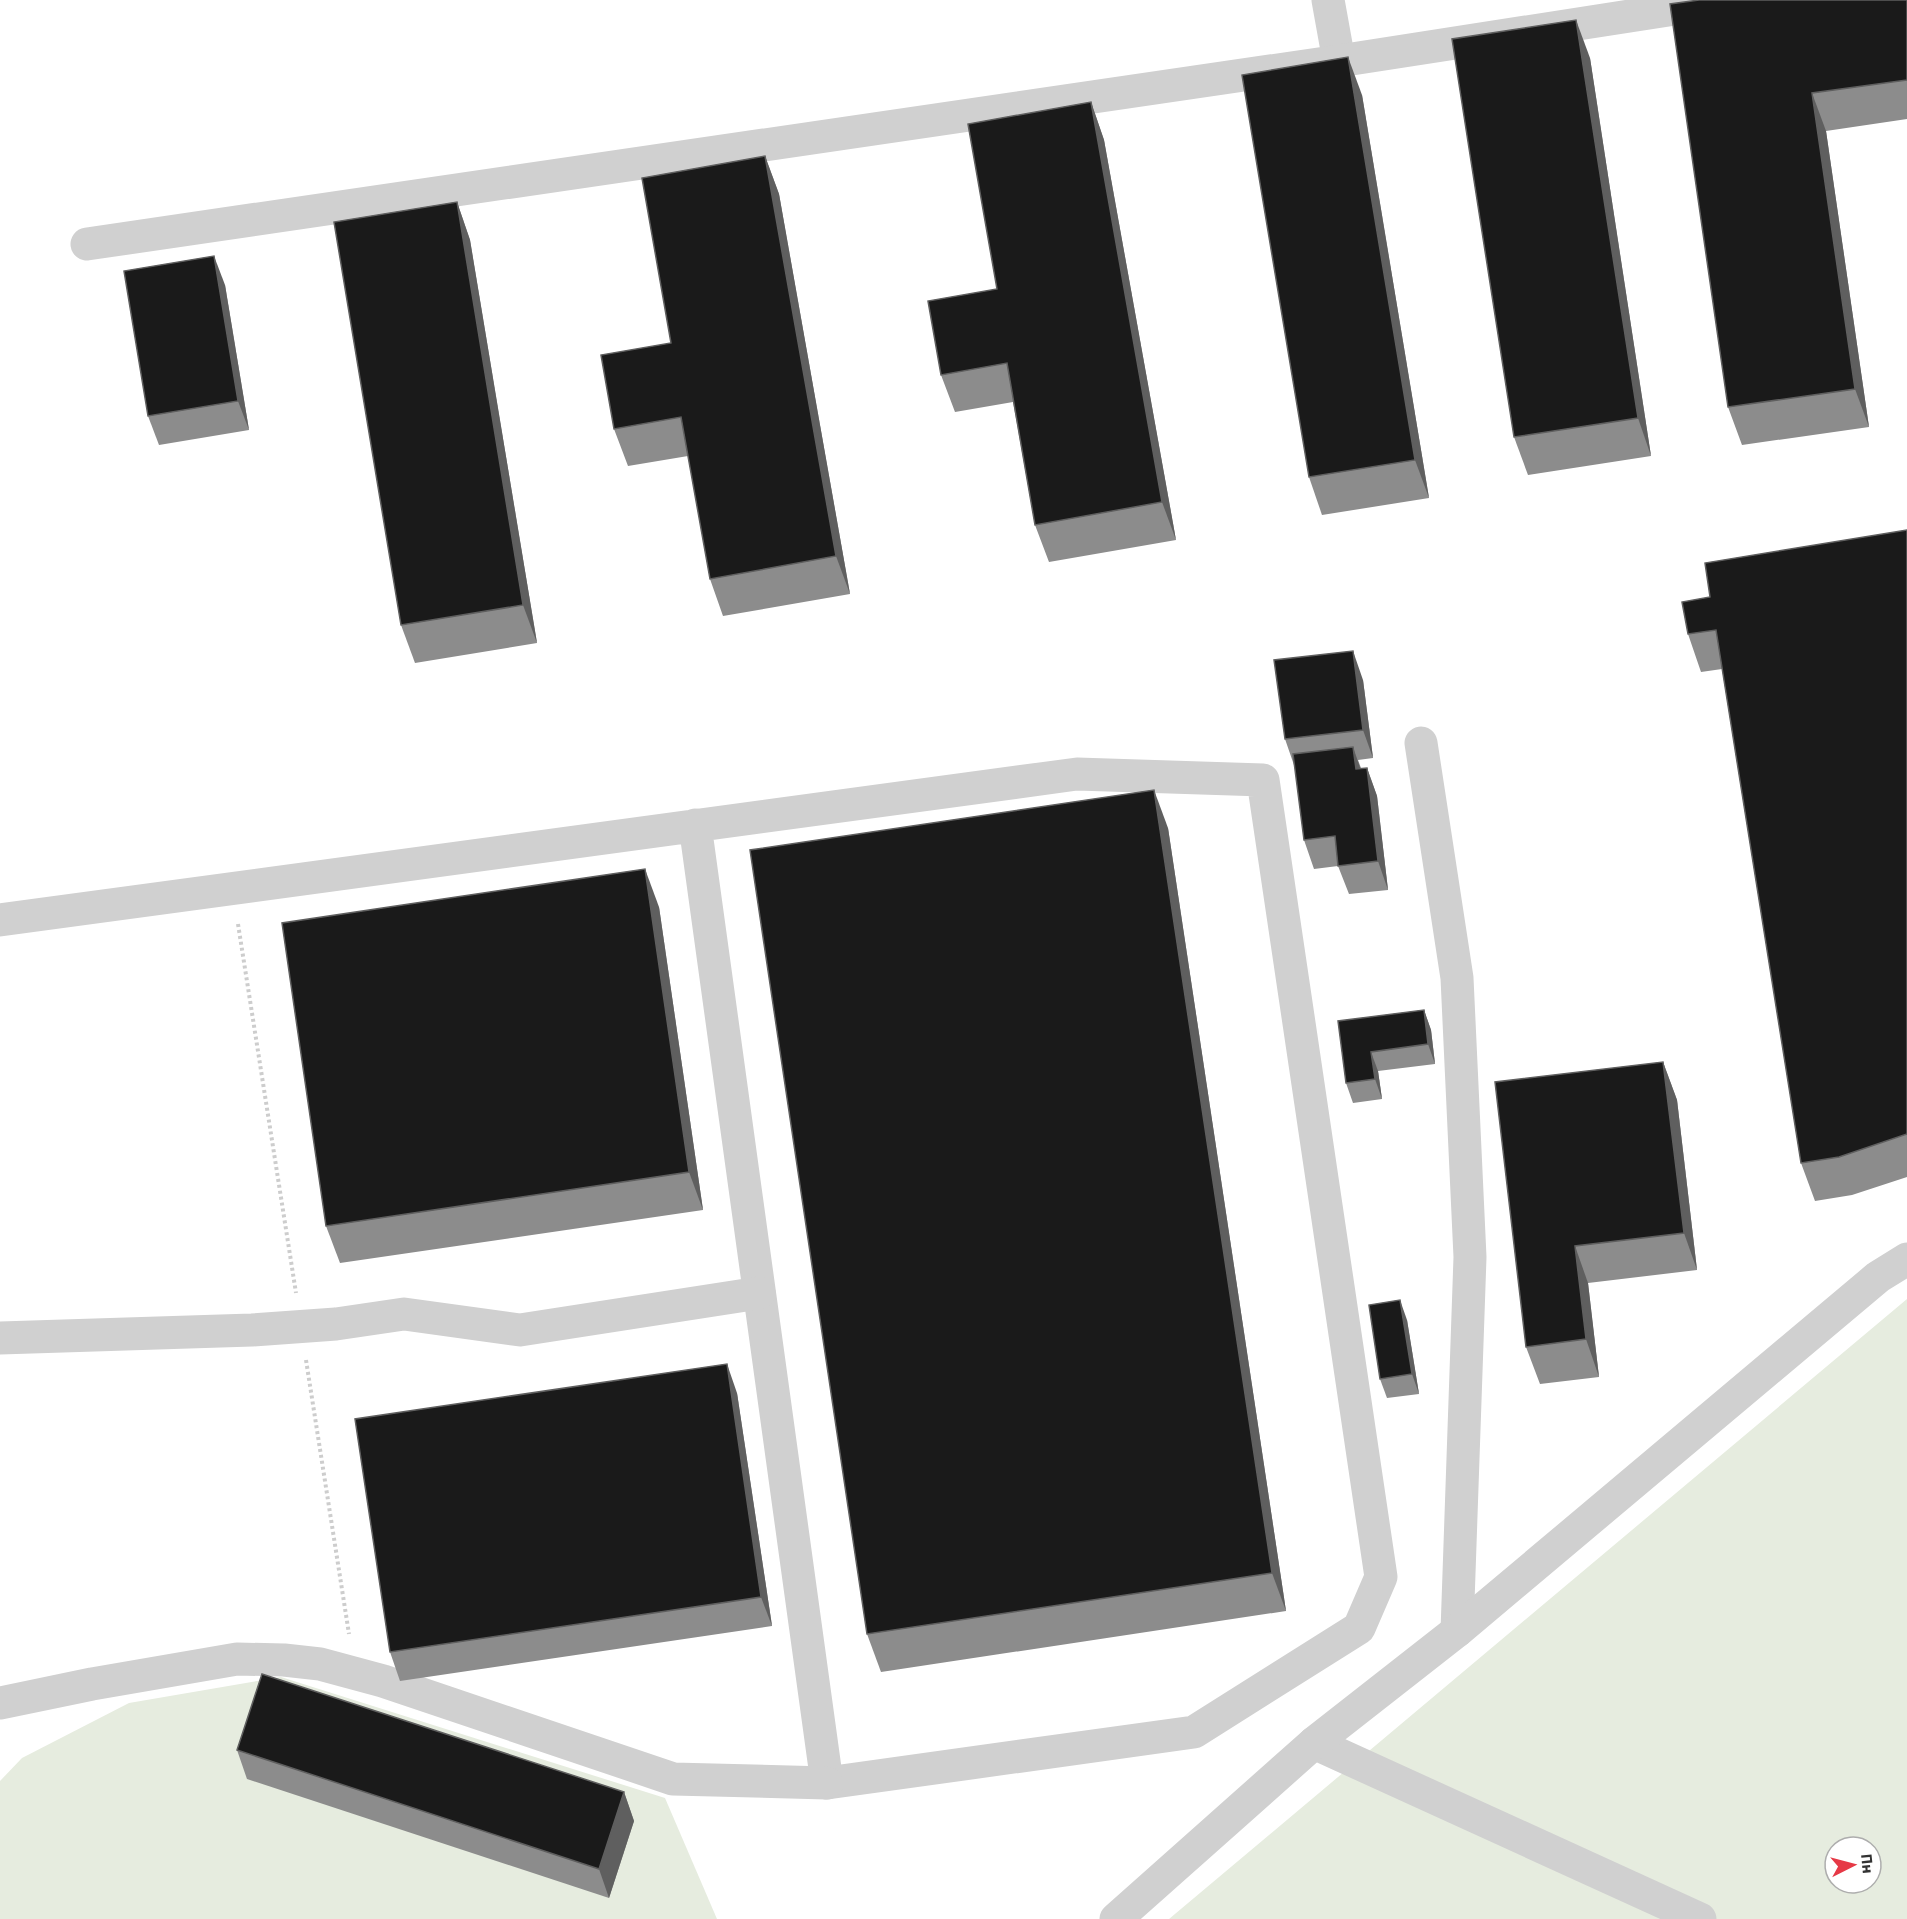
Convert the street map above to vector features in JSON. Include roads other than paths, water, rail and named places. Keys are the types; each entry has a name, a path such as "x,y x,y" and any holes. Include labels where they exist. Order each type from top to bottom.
{"street":[{"path":"1328,0 1339,61"},
{"path":"87,244 1339,61 1733,0"},
{"path":"1421,744 1457,978 1469,1245 1457,1631"},
{"path":"0,920 1077,774 1263,780 1381,1577 1359,1628 1194,1732 827,1783 673,1779 383,1681 320,1664 284,1660 237,1659 92,1684 0,1703"},
{"path":"695,825 827,1783"},
{"path":"1116,1919 1314,1743 1457,1631 1878,1277 1907,1259"},
{"path":"0,1338 130,1335 336,1324 404,1314 520,1330 759,1293"},
{"path":"1314,1743 1700,1919"}]}
